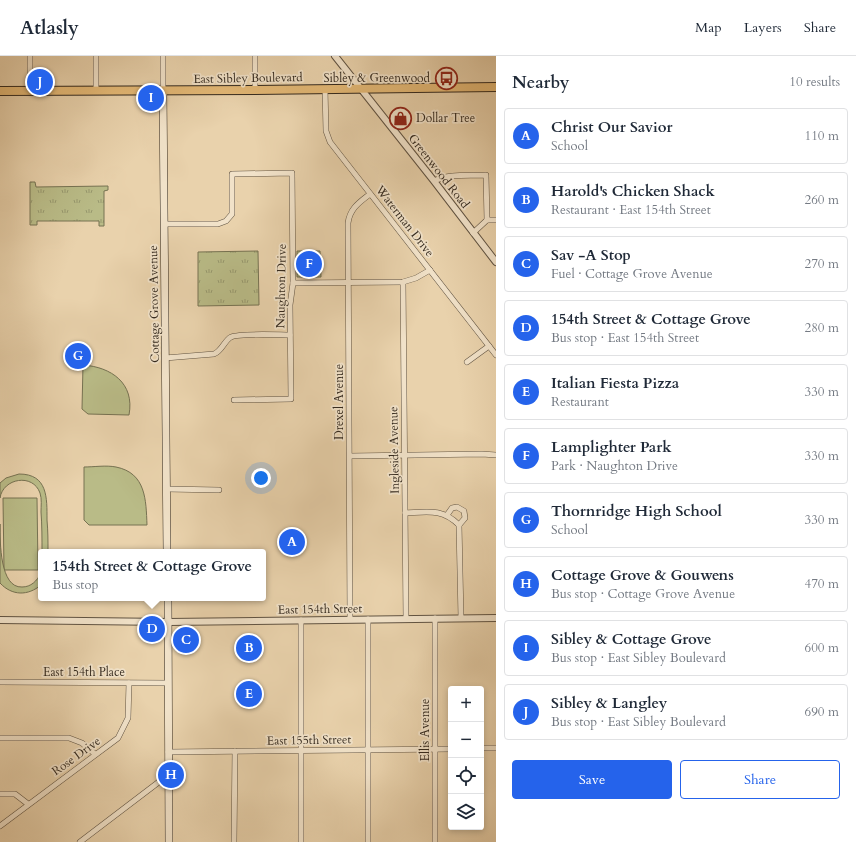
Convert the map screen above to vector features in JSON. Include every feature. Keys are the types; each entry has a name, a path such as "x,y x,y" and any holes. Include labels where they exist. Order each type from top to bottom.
{"main road":[{"name":"East Sibley Boulevard","path":"0,91 163,91 496,87"},
{"name":"Cottage Grove Avenue","path":"163,91 167,549"},
{"path":"168,601 169,842"}],"street":[{"path":"30,56 30,91"},
{"path":"96,56 96,91"},
{"name":"Cottage Grove Avenue","path":"163,56 163,91"},
{"path":"254,56 254,90"},
{"name":"Greenwood Road","path":"335,56 496,262"},
{"name":"Waterman Drive","path":"325,89 326,131 330,142 496,355"},
{"name":"Naughton Drive","path":"164,224 218,224 226,221 232,214 232,174 292,173 293,283 290,305 291,400 234,400"},
{"path":"434,181 450,176 486,175 488,220"},
{"name":"Drexel Avenue","path":"350,619 349,217 354,206 370,194"},
{"path":"473,233 488,220 496,220"},
{"path":"293,283 403,282 416,278 430,270"},
{"name":"Ingleside Avenue","path":"403,282 406,619"},
{"path":"166,358 214,354 218,352 226,341 235,336 290,335"},
{"path":"467,362 488,346"},
{"path":"350,456 482,454 496,456"},
{"path":"167,490 219,490"},
{"path":"447,515 452,508 457,507 464,511 466,518 458,525"},
{"path":"405,512 436,512 447,515 458,525 461,618"},
{"name":"Ellis Avenue","path":"435,618 435,842"},
{"name":"East 154th Street","path":"0,620 168,622 496,618"},
{"path":"368,619 368,842"},
{"path":"301,620 301,842"},
{"name":"East 154th Place","path":"0,682 168,683"},
{"name":"Rose Drive","path":"0,826 94,754 118,738 128,718 129,682"},
{"path":"0,738 69,738 82,743 94,754"},
{"path":"484,748 496,748"},
{"name":"East 155th Street","path":"168,752 448,749"},
{"path":"234,842 235,751"},
{"path":"80,842 168,775"},
{"path":"0,794 15,794 28,804"}],"green space":[{"path":"30,182 35,182 36,187 108,186 108,190 104,191 104,226 99,226 99,221 37,221 37,225 30,225"},
{"path":"258,251 259,305 198,306 198,252"},
{"path":"297,251 320,251 321,277 297,277"},
{"path":"83,365 103,369 119,379 128,394 130,404 129,415 88,414 82,409"},
{"path":"84,467 116,467 126,470 133,475 139,481 145,497 147,525 89,525 84,520"},
{"path":"19,474 29,475 36,478 41,483 46,496 47,504 48,549 42,549 40,493 31,483 18,480 12,482 2,491 0,498 0,483 6,478"},
{"path":"3,498 37,498 38,570 4,570"},
{"path":"0,542 5,573 9,580 15,585 25,587 38,579 38,587 25,593 15,592 0,583"}],"place":[{"name":"Sibley & Greenwood","path":"446,78"},
{"name":"Sibley & Langley","path":"40,82"},
{"name":"Sibley & Cottage Grove","path":"151,98"},
{"name":"Dollar Tree","path":"400,118"},
{"name":"Lamplighter Park","path":"309,264"},
{"name":"Thornridge High School","path":"78,356"},
{"name":"Christ Our Savior","path":"292,542"},
{"name":"154th Street & Cottage Grove","path":"152,629"},
{"name":"Sav -A Stop","path":"186,640"},
{"name":"Harold's Chicken Shack","path":"249,648"},
{"name":"Italian Fiesta Pizza","path":"249,694"},
{"name":"Cottage Grove & Gouwens","path":"171,775"}]}
